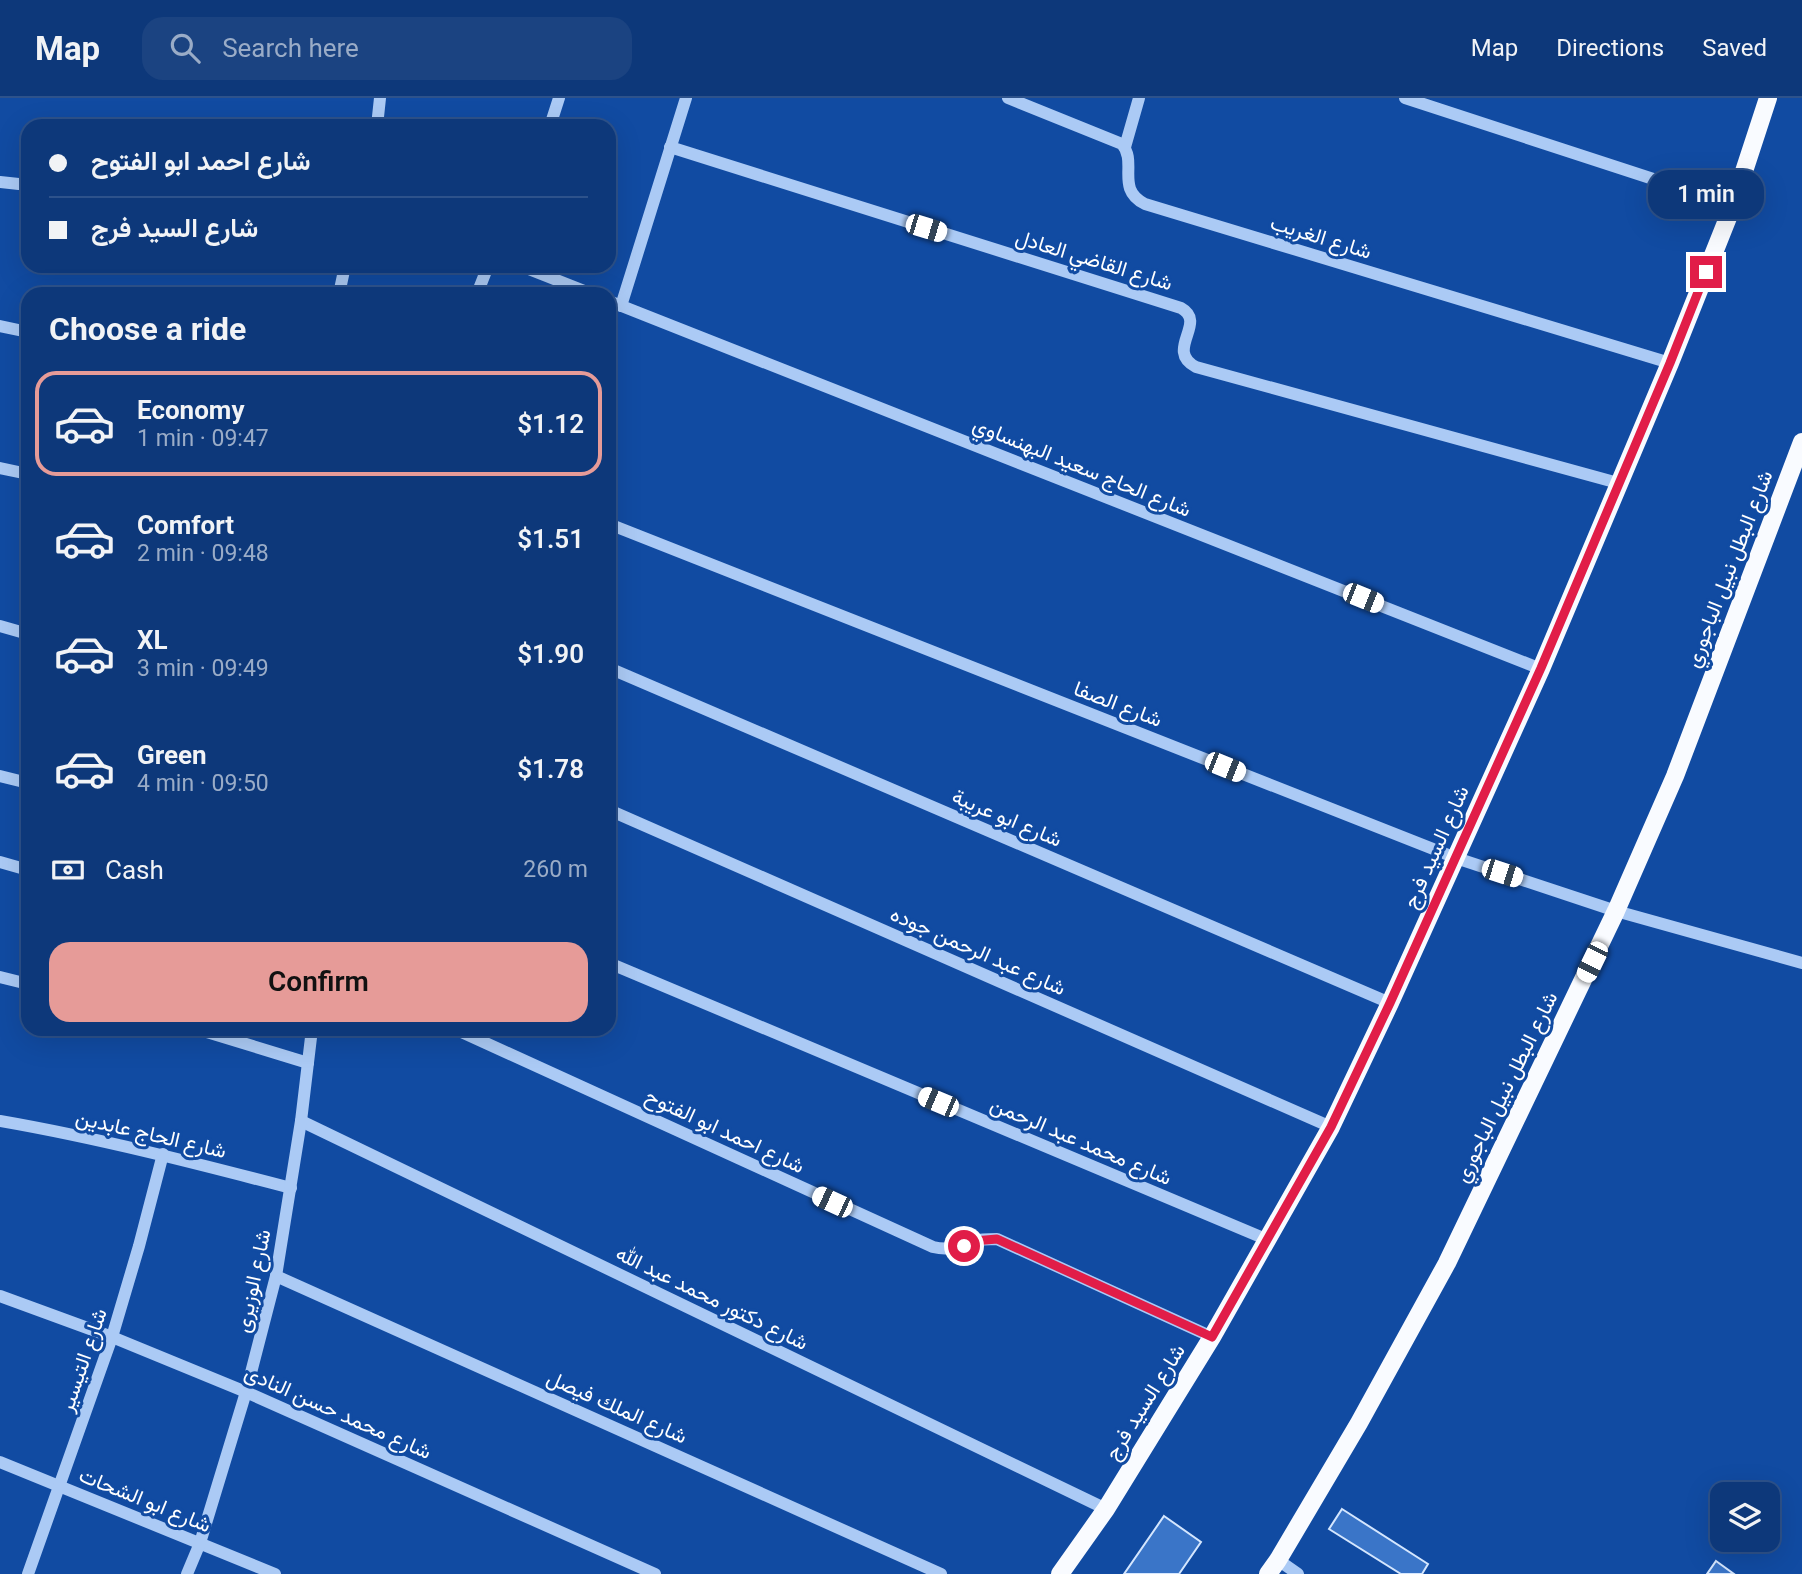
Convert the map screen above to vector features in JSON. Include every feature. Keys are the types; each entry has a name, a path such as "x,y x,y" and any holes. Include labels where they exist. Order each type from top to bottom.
{"main road":[{"name":"شارع السيد فرج","path":"1060,1574 1106,1509 1212,1337 1331,1127 1541,668 1670,363 1733,205 1768,98"},
{"name":"شارع البطل نبيل الباجوري","path":"1273,1567 1359,1423 1447,1263 1616,911 1675,776 1802,442"}],"street":[{"path":"378,119 380,98"},
{"path":"553,119 559,98"},
{"path":"616,300 686,98"},
{"path":"1008,98 1122,144 1125,148"},
{"path":"1125,148 1139,98"},
{"path":"1405,98 1733,205"},
{"name":"شارع القاضي العادل","path":"670,148 1181,307 1187,311 1191,325 1183,354 1188,362 1196,367 1618,484"},
{"name":"شارع الغريب","path":"1125,148 1128,152 1130,190 1145,204 1670,363"},
{"path":"0,182 21,185"},
{"path":"539,273 574,287"},
{"name":"شارع الحاج سعيد البهنساوي","path":"616,303 1541,668"},
{"path":"0,326 21,330"},
{"path":"0,468 21,472"},
{"name":"شارع الصفا","path":"616,527 1456,858 1616,911 1802,963"},
{"path":"0,626 21,632"},
{"name":"شارع ابو عريبة","path":"616,671 1390,1003"},
{"path":"0,776 21,781"},
{"name":"شارع عبد الرحمن جوده","path":"616,813 1331,1127"},
{"path":"0,862 21,868"},
{"name":"شارع محمد عبد الرحمن","path":"616,966 1268,1240"},
{"path":"0,977 21,982"},
{"path":"220,1036 308,1063"},
{"name":"شارع الوزيرى","path":"187,1574 200,1543 246,1392 276,1276 301,1121 311,1036"},
{"name":"شارع احمد ابو الفتوح","path":"470,1036 933,1247 954,1249 974,1241 997,1239 1212,1337"},
{"name":"شارع الحاج عابدين","path":"0,1121 163,1154 291,1188"},
{"name":"شارع دكتور محمد عبد الله","path":"301,1121 1106,1509"},
{"name":"شارع التيسير","path":"29,1574 112,1337 163,1154"},
{"name":"شارع الملك فيصل","path":"276,1276 941,1574"},
{"name":"شارع محمد حسن النادى","path":"0,1296 112,1337 246,1392 655,1574"},
{"name":"شارع ابو الشحات","path":"0,1462 271,1573"},
{"path":"1273,1567 1298,1574"}],"building":[{"path":"1342,1509 1428,1564 1422,1574 1401,1574 1329,1529"},
{"path":"1164,1516 1201,1542 1179,1574 1124,1574"},
{"path":"1716,1561 1734,1574 1707,1574"}],"route":[{"path":"964,1246 974,1241 997,1239 1212,1337 1331,1127 1390,1003 1541,668 1706,272"}]}
